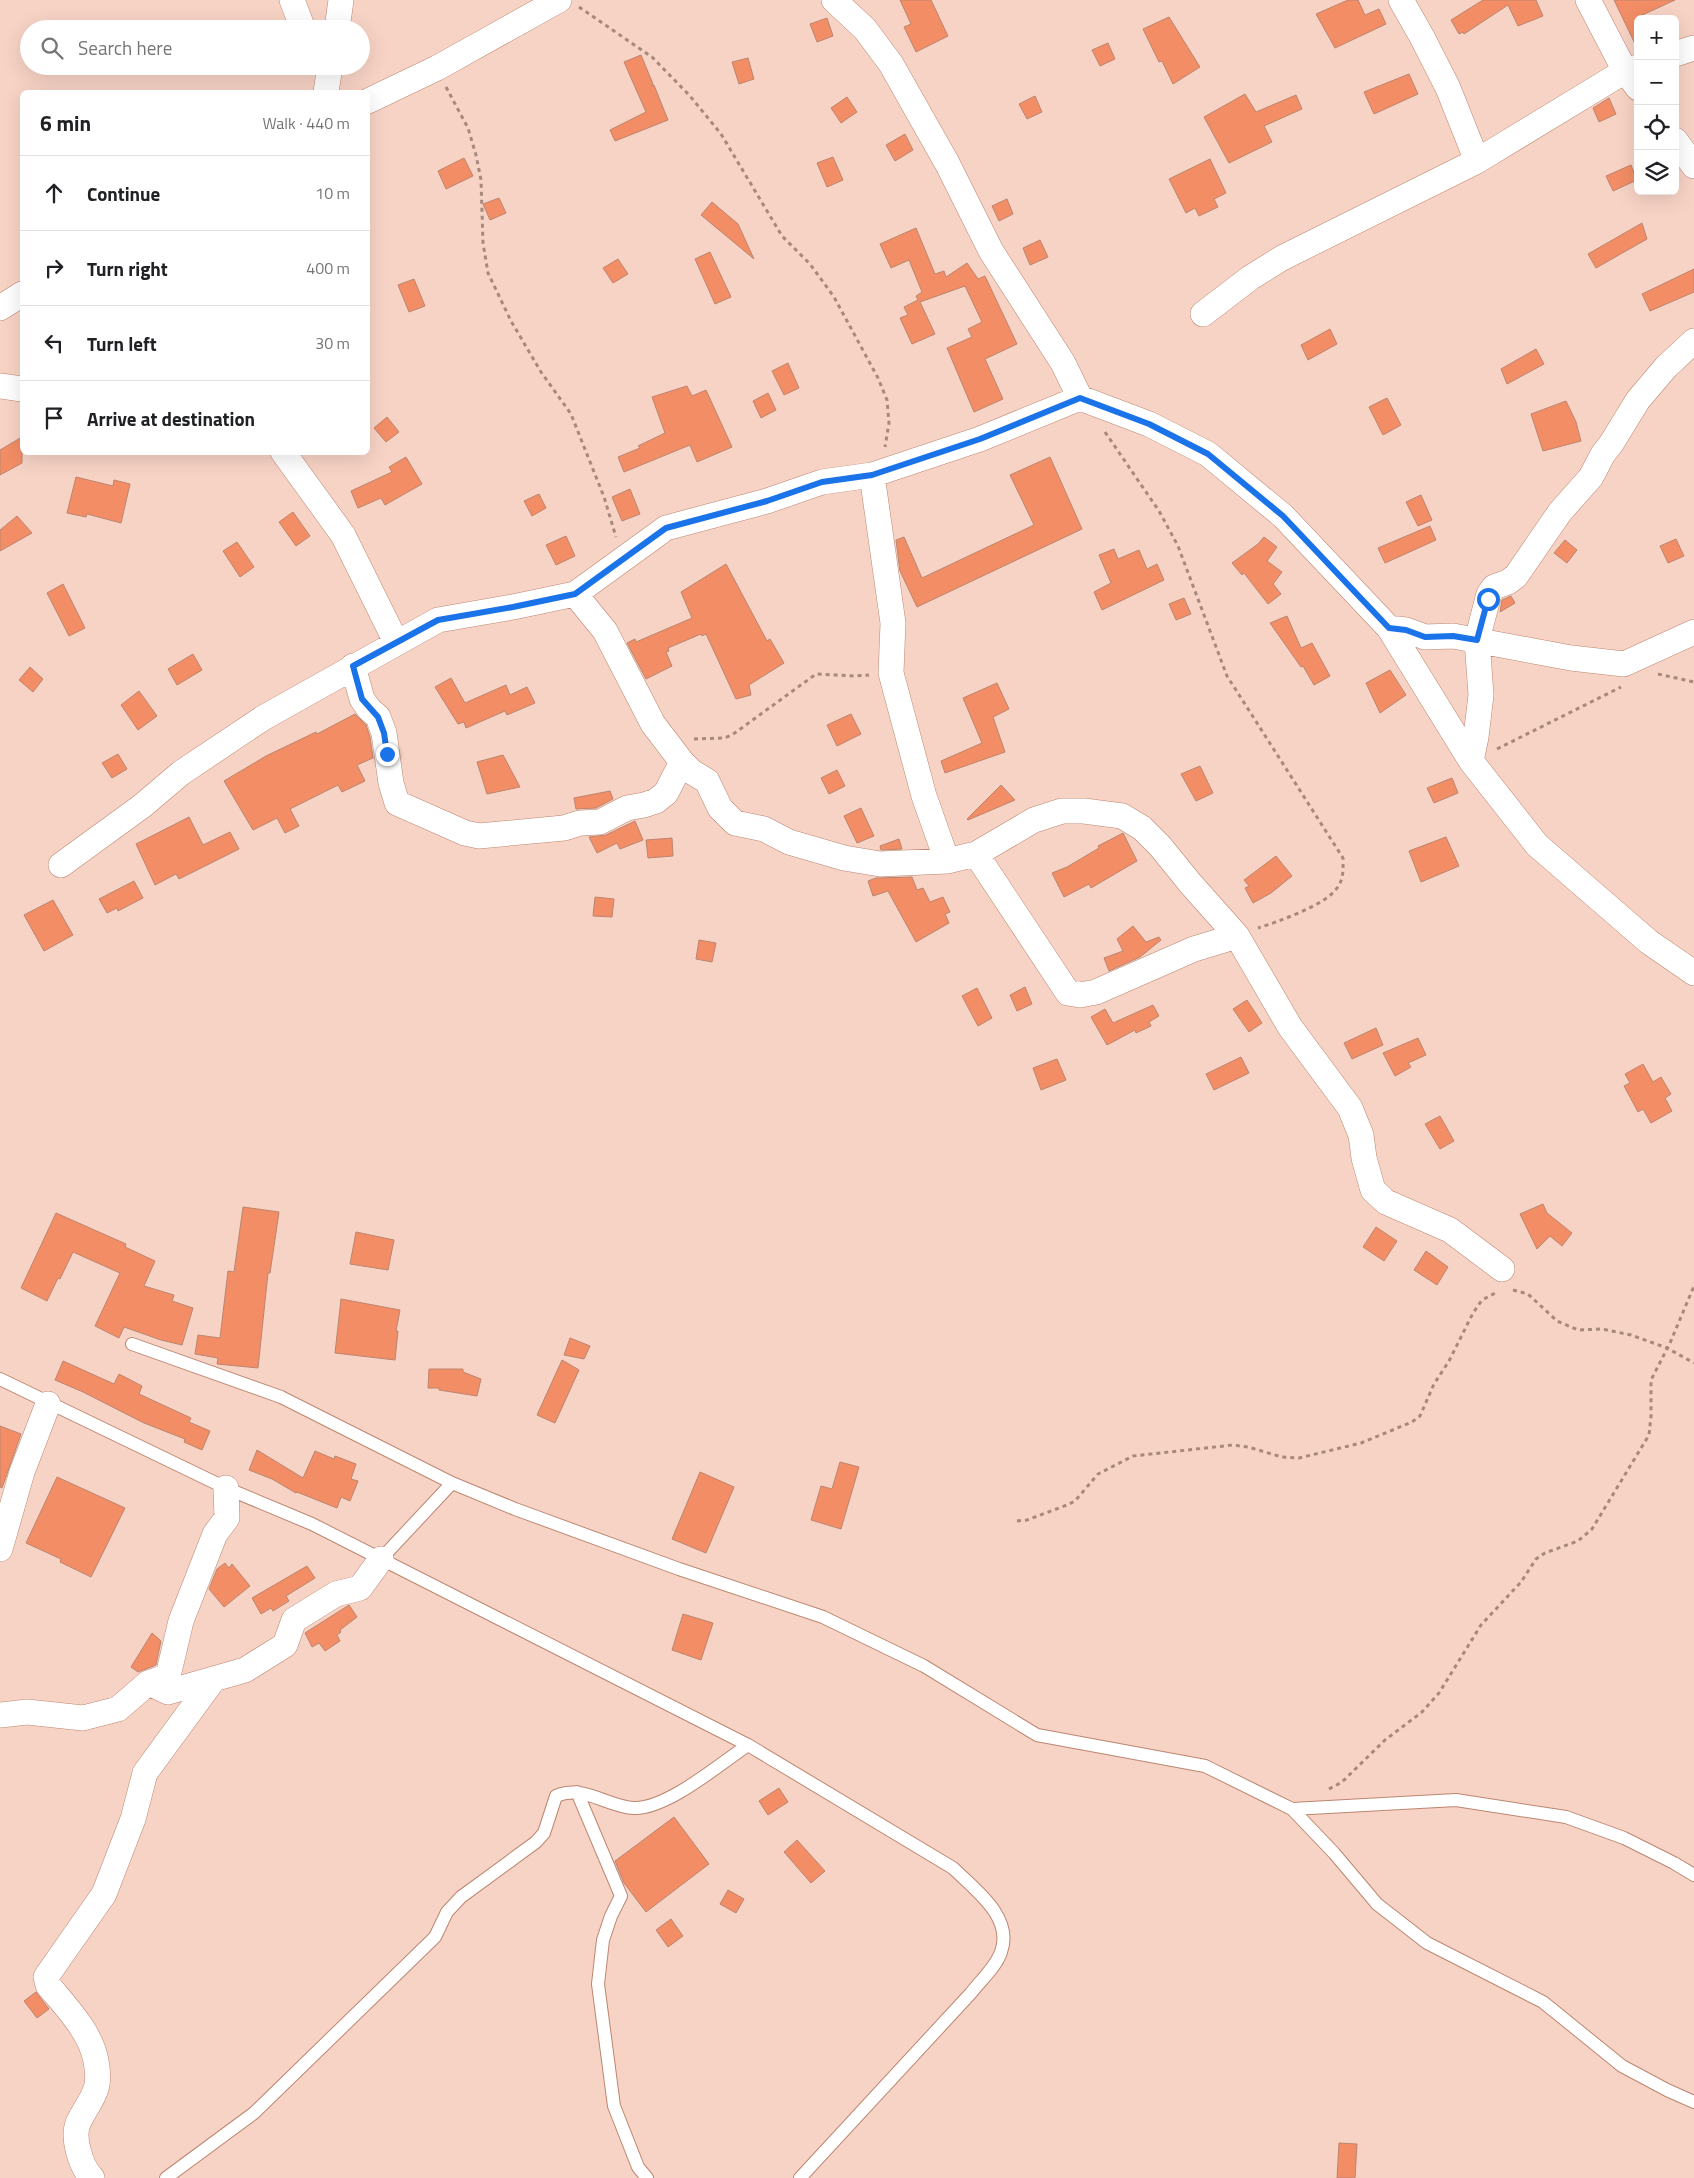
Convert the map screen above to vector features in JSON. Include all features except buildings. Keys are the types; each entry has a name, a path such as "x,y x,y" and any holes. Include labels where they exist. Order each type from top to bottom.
{"street":[{"path":"292,0 300,20"},
{"path":"338,20 341,0"},
{"path":"834,0 865,29 891,64 947,163 991,251 1063,363 1080,398"},
{"path":"1401,0 1422,36 1448,88 1477,161"},
{"path":"1203,314 1250,278 1282,258 1477,161 1634,75 1588,0"},
{"path":"370,100 568,3"},
{"path":"1679,53 1694,48"},
{"path":"1679,145 1694,166"},
{"path":"0,308 20,295"},
{"path":"1471,761 1481,695 1477,640 1489,594 1494,587 1508,582 1516,576 1560,512 1591,476 1638,400 1666,367 1694,341"},
{"path":"0,386 20,389"},
{"path":"61,865 142,806 181,773 263,718 438,620 575,594 622,558 666,528 767,501 822,482 876,473 980,439 1080,398 1149,424 1208,454 1283,516 1389,628 1471,761 1537,845 1649,942 1694,973"},
{"path":"285,455 343,535 396,642"},
{"path":"876,473 892,623 890,673 924,796 947,861"},
{"path":"575,594 605,631 653,724 682,762 692,772 707,781 720,808 735,823 764,829 789,842 844,858 880,864 947,861 976,854 1034,820 1062,811 1122,816 1142,828 1160,846 1237,936 1290,1027 1350,1108 1361,1135 1364,1158 1373,1190 1386,1202 1450,1230 1504,1282"},
{"path":"1389,628 1406,630 1425,637 1453,636 1571,658 1624,664 1694,632"},
{"path":"353,666 362,699 378,717 384,733 391,783 397,803 465,833 479,836 564,828 580,823 600,822 627,808 644,806 656,801 666,793 682,762"},
{"path":"976,854 1068,993 1080,995 1096,992 1194,949 1237,936"},
{"path":"0,1549 22,1472 48,1404"},
{"path":"0,1715 27,1712 83,1718 118,1709 148,1683 168,1676 181,1621 215,1534 226,1518 226,1488"},
{"path":"148,1683 168,1692 245,1670 285,1645 294,1620 336,1594 360,1588 381,1559"},
{"path":"92,2178 81,2162 77,2132 78,2122 95,2095 98,2079 96,2060 78,2023 48,1985 46,1977 104,1894 133,1819 145,1773 213,1680"}],"lane":[{"path":"132,1344 281,1397 452,1483 515,1509 670,1566 823,1617 924,1666 1037,1735 1205,1766 1292,1809 1334,1852 1377,1904 1426,1943 1543,2002 1622,2066 1666,2090 1694,2102"},
{"path":"0,1379 48,1404 226,1488 312,1524 748,1745 953,1868 994,1910 1003,1929 1001,1953 994,1965 971,1993 800,2178"},
{"path":"381,1559 452,1483"},
{"path":"166,2178 254,2113 436,1937 447,1912 461,1897 536,1842 544,1833 556,1796 565,1792 577,1792 634,1808 653,1805 669,1798 748,1745"},
{"path":"577,1792 621,1896 611,1916 603,1940 598,1984 614,2106 638,2167 647,2178"},
{"path":"1292,1809 1456,1800 1566,1816 1624,1838 1674,1863 1694,1876"}],"path":[{"path":"568,3 652,57 690,96 721,134 782,236 810,264 834,298 878,378 887,400 889,423 876,473"},
{"path":"436,68 468,128 476,155 481,180 483,243 488,273 521,338 541,372 571,414 604,497 622,558"},
{"path":"1102,428 1159,511 1178,546 1227,676 1343,858 1342,880 1332,894 1291,917 1237,936"},
{"path":"661,734 690,739 724,738 732,735 816,674 855,676 890,673"},
{"path":"1471,761 1627,684"},
{"path":"1016,1521 1027,1520 1067,1505 1074,1501 1098,1474 1133,1456 1233,1445 1248,1447 1282,1457 1299,1458 1353,1445 1406,1426 1420,1416 1434,1384 1449,1361 1463,1331 1482,1300 1504,1282 1528,1294 1557,1321 1578,1330 1621,1332 1667,1348 1694,1364"},
{"path":"1326,1791 1342,1782 1385,1740 1422,1712 1438,1693 1481,1625 1521,1582 1536,1559 1578,1541 1592,1530 1649,1435 1652,1416 1651,1380 1694,1286"}],"route":[{"path":"387,754 384,733 378,717 362,699 353,666 438,620 575,594 622,558 666,528 767,501 822,482 872,475 980,439 1080,398 1149,424 1208,454 1283,516 1389,628 1406,630 1425,637 1453,636 1477,640 1486,613 1488,599"}]}
